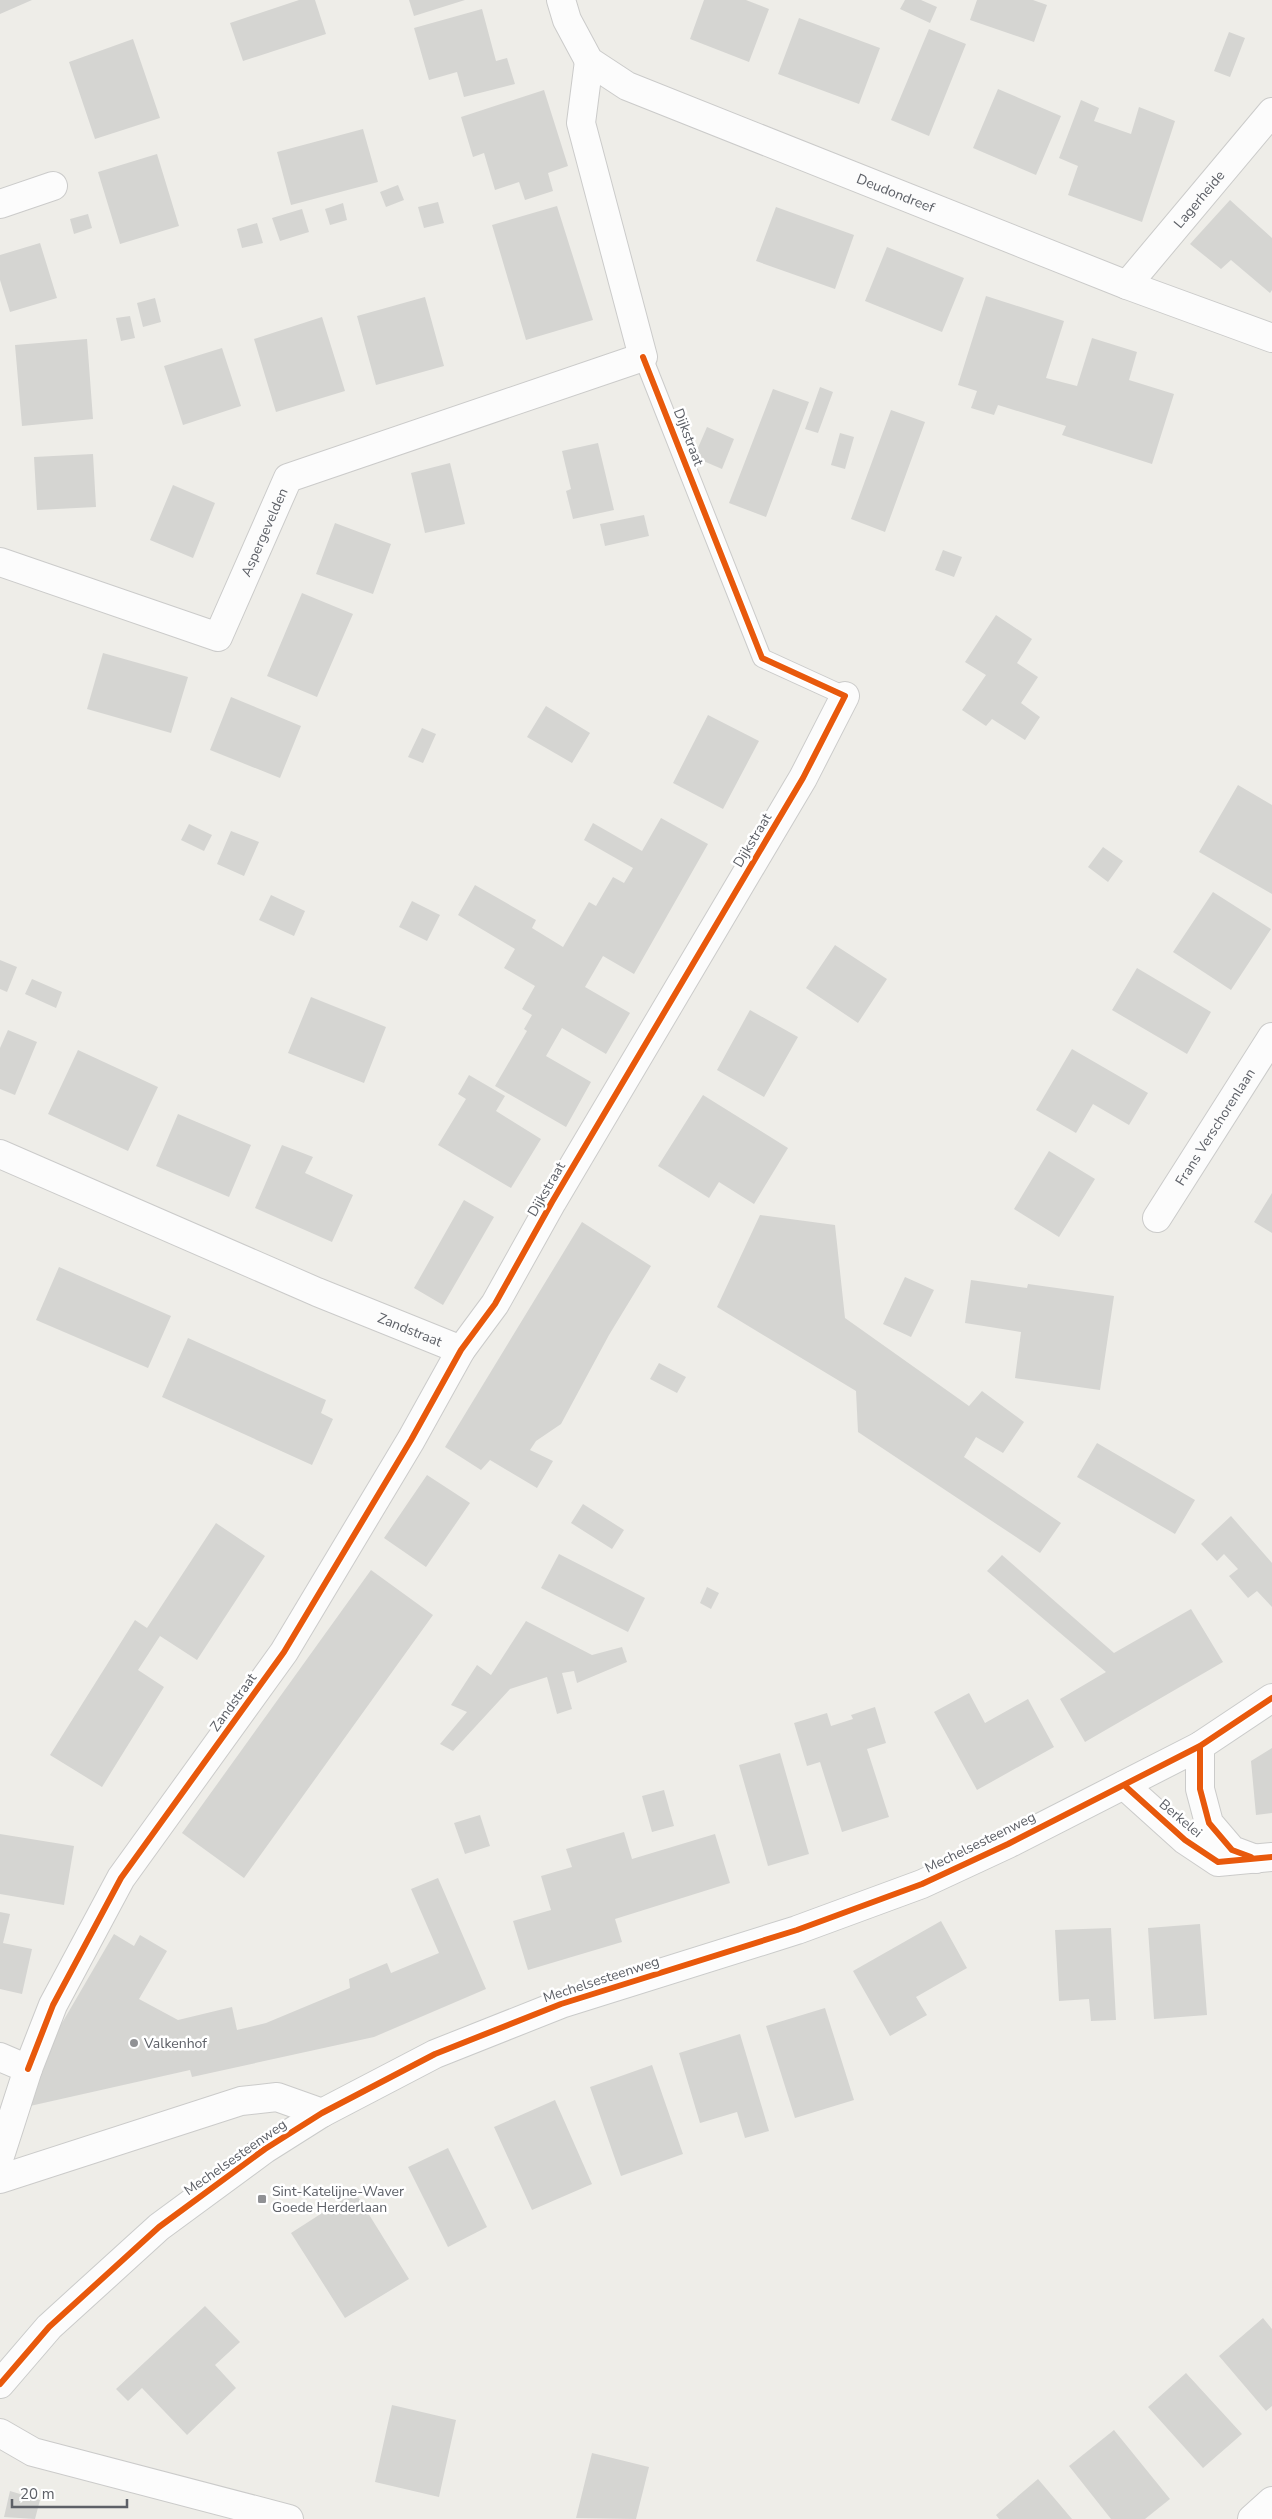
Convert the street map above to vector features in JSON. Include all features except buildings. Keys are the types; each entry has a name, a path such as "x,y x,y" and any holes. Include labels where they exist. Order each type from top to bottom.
{"street":[{"name":"Deudondreef","path":"561,0 567,20 589,61 627,86 1126,285 1272,338"},
{"name":"Dijkstraat","path":"589,61 581,123 644,357"},
{"name":"Lagerheide","path":"1126,285 1272,112"},
{"path":"0,204 53,186"},
{"name":"Aspergevelden","path":"0,562 218,637 288,478 644,357"},
{"name":"Dijkstraat","path":"461,1350 495,1304 552,1202 803,778 845,696"},
{"name":"Frans Verschorenlaan","path":"1157,1218 1272,1037"},
{"name":"Zandstraat","path":"0,1154 317,1292 461,1350 411,1440 284,1652 121,1878 53,2005 28,2069 0,2156"},
{"name":"Mechelsesteenweg","path":"0,2384 49,2327 159,2227 265,2149 322,2113 436,2054 562,2004 797,1930 922,1884 1200,1746 1272,1698"},
{"name":"Berkelei","path":"1200,1746 1200,1789 1209,1823 1232,1850 1264,1858"},
{"name":"Berkelei","path":"1124,1785 1186,1840 1218,1862 1264,1858"},
{"path":"0,2057 28,2069"},
{"name":"Mechelsesteenweg","path":"0,2179 241,2101 277,2097 322,2113"},
{"path":"0,2433 33,2452 289,2519"},
{"path":"1252,2519 1272,2501"}],"lane":[{"name":"Dijkstraat","path":"644,357 762,658 845,696"}],"cycle path":[{"path":"28,2069 53,2005 121,1878 284,1652 411,1440 461,1350 495,1304 552,1202 803,778 845,696 762,658 643,357"},
{"path":"0,2384 49,2327 159,2227 265,2149 322,2113 435,2054 561,2004 797,1930 922,1884 1008,1844 1200,1746 1272,1698"},
{"path":"1200,1746 1200,1789 1209,1823 1232,1850 1251,1857"},
{"path":"1124,1785 1185,1840 1218,1862 1272,1857"}],"place":[{"name":"Valkenhof","path":"134,2043"},
{"name":"Sint-Katelijne-Waver Goede Herderlaan","path":"262,2199"}]}
